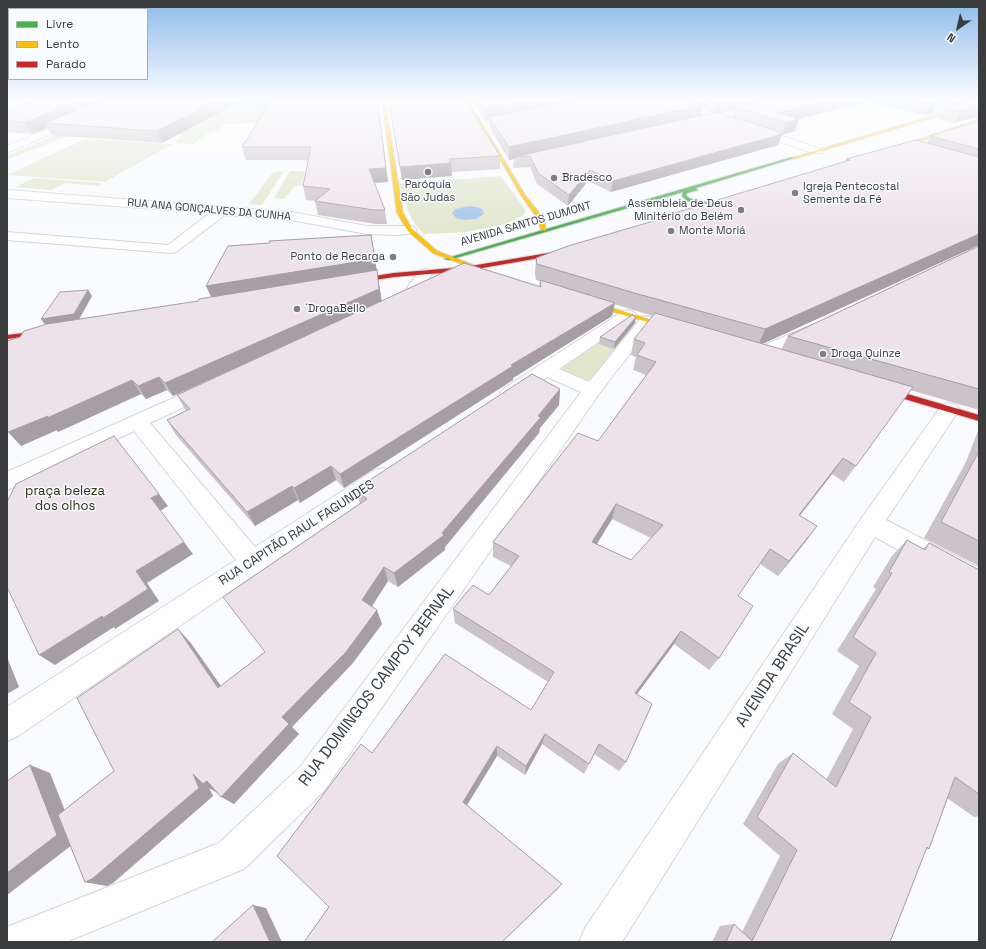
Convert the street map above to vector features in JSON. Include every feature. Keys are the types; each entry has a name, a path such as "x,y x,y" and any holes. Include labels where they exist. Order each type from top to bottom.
{"main road":[{"path":"390,144 400,213 410,230 435,252 499,275"},
{"path":"497,144 535,213 541,219 544,230 537,246 519,260"},
{"path":"566,214 608,213 717,179 840,144"},
{"path":"878,153 906,144"},
{"path":"698,210 716,203 690,200 684,196 685,192 705,186 717,179"},
{"path":"535,213 550,213"},
{"name":"AVENIDA SANTOS DUMONT","path":"394,275 544,230 608,213"},
{"path":"339,284 394,275 476,268 583,248"},
{"path":"575,298 684,331"},
{"path":"7,337 54,331"},
{"path":"755,352 776,358"},
{"path":"866,385 979,418"}],"street":[{"path":"7,150 20,144"},
{"path":"797,144 817,151"},
{"path":"901,146 922,152"},
{"name":"RUA ANA GONÇALVES DA CUNHA","path":"7,194 291,216 367,230 410,230"},
{"path":"7,236 171,250 223,210"},
{"path":"382,309 412,293 415,286 426,273"},
{"path":"492,404 628,315"},
{"name":"RUA DOMINGOS CAMPOY BERNAL","path":"19,942 231,856 307,784 592,390 647,320"},
{"path":"755,352 823,324"},
{"path":"7,346 54,331"},
{"path":"546,370 592,390"},
{"path":"7,482 223,381"},
{"name":"AVENIDA BRASIL","path":"599,942 871,523 949,410"},
{"path":"137,420 252,562"},
{"name":"RUA CAPITÃO RAUL FAGUNDES","path":"7,725 399,466"},
{"path":"871,523 979,581"}],"green space":[{"path":"34,144 47,144 7,160 7,156"},
{"path":"74,144 171,144 105,182 7,175"},
{"path":"284,171 262,205 249,204 273,172"},
{"path":"290,171 305,171 303,185 295,186 284,199 274,198"},
{"path":"501,176 526,211 524,215 505,224 467,232 424,234 415,224 409,213 399,184"},
{"path":"34,178 102,183 99,186 65,183 52,190 15,187"},
{"path":"623,324 632,327 591,379 583,381 565,373 562,369 562,365"}],"water":[{"path":"470,206 480,208 483,210 484,214 476,219 465,220 456,218 452,213 455,209"}],"building":[{"path":"244,144 383,144 386,168 369,169 385,210 374,210 315,201 330,189 303,186 311,147 242,147"},
{"path":"396,144 493,144 500,156 449,159 451,163 400,167"},
{"path":"507,144 522,144 509,147"},
{"path":"571,144 745,144 613,181 590,170 569,195 538,173 530,156 514,157"},
{"path":"900,144 932,144 979,157 979,234 765,329 537,264 536,258 568,246 664,218 661,217 850,160 846,159"},
{"path":"962,144 979,144 979,149"},
{"path":"371,235 375,259 206,286 228,246 270,243 269,241"},
{"path":"979,246 979,389 788,336"},
{"path":"464,263 541,287 540,280 615,303 511,365 513,366 340,474 331,466 294,488 292,486 247,512 167,420 190,409 177,395"},
{"path":"377,270 379,289 165,383 159,377 138,386 132,380 47,418 48,416 8,432 7,430 7,341 20,337 24,331 47,324 198,301 199,299"},
{"path":"88,290 74,314 41,319 60,292"},
{"path":"655,313 913,387 856,466 843,458 799,515 817,526 789,561 770,549 738,596 753,606 719,658 681,631 635,693 652,704 626,762 599,744 589,764 545,734 526,766 497,746 463,802 562,884 502,942 304,942 329,907 277,856 361,744 372,753 445,654 531,710 554,672 453,609 473,585 489,595 519,556 493,542 578,433 598,441 656,362 637,355 645,343 634,339","holes":["616,504 663,525 631,560 592,542"]},
{"path":"632,315 636,317 615,342 600,337"},
{"path":"532,374 560,389 538,416 541,417 442,533 444,535 394,573 384,567 362,600 377,610 346,652 282,717 289,724 221,797 207,781 203,784 193,774 199,788 92,879 85,882 58,815 114,771 77,698 178,629 218,688 265,652 223,597 367,499 356,489"},
{"path":"114,436 159,494 151,498 184,542 136,571 148,589 103,618 102,616 39,655 7,587 7,502 16,484"},
{"path":"979,451 979,541 941,522"},
{"path":"907,540 925,550 929,543 979,570 979,794 955,777 929,849 927,847 890,942 726,942 734,924 752,941 797,850 757,817 793,753 836,787 871,717 849,702 876,653 853,637 892,573 889,572"},
{"path":"30,765 57,835 7,873 7,781"},
{"path":"253,905 270,942 212,942"}],"traffic: fast":[{"path":"447,259 793,158"},
{"path":"696,189 685,192 684,196 689,200 713,205"}],"traffic: slow":[{"path":"390,144 400,213 410,230 435,252 474,267"},
{"path":"493,144 523,195 541,219 544,230"},
{"path":"793,158 839,144"},
{"path":"889,150 906,144"},
{"path":"585,302 677,329"}],"traffic: jam":[{"path":"349,282 394,275 465,269 572,251"},
{"path":"7,337 51,332"},
{"path":"877,388 979,418"}],"place":[{"name":"Paróquia São Judas","path":"428,172"},
{"name":"Bradesco","path":"554,178"},
{"name":"Igreja Pentecostal Semente da Fé","path":"795,193"},
{"name":"Assembleia de Deus Minitério do Belém","path":"741,210"},
{"name":"Monte Moriá","path":"671,231"},
{"name":"Ponto de Recarga","path":"393,257"},
{"name":"´DrogaBello","path":"297,309"},
{"name":"Droga Quinze","path":"823,354"}],"park label":[{"name":"praça beleza dos olhos","path":"65,498"}]}
